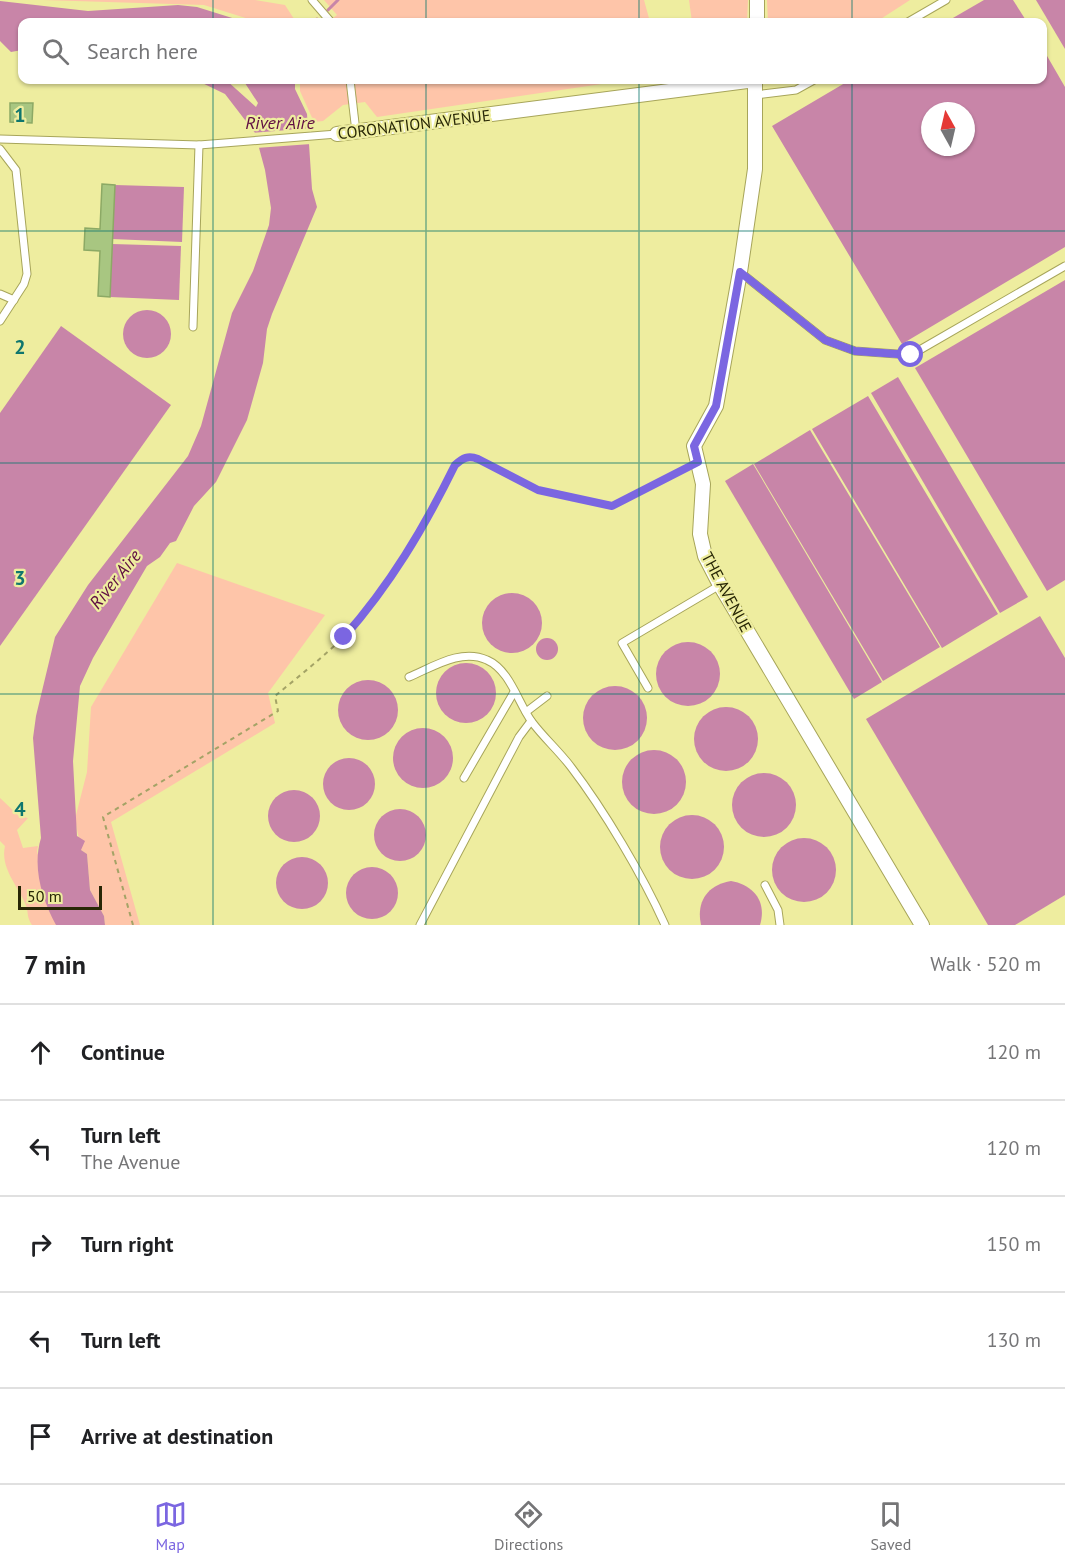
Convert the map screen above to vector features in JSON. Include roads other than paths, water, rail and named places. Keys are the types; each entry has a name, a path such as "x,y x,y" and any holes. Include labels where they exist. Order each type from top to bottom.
{"street":[{"path":"757,0 757,18"},
{"name":"CORONATION AVENUE","path":"337,134 724,84"},
{"name":"THE AVENUE","path":"755,84 755,169 740,272 716,406 694,446 703,484 700,534 705,556 720,585 922,925"}],"lane":[{"path":"312,0 328,18"},
{"path":"915,18 946,0"},
{"path":"350,84 356,132"},
{"path":"755,95 796,90 806,84"},
{"name":"CORONATION AVENUE","path":"0,139 199,145 337,134"},
{"path":"193,327 199,145"},
{"path":"0,149 16,170 26,264 24,284 0,321"},
{"path":"740,272 825,340 855,351 911,355 1065,266"},
{"path":"0,294 14,300"},
{"path":"648,688 622,643 720,585"},
{"path":"409,677 455,658 471,655 489,660 501,671 531,721 571,767 594,802 655,904 665,925"},
{"path":"464,778 514,692"},
{"path":"526,712 547,696"},
{"path":"420,925 519,737 531,721"},
{"path":"765,885 778,910 780,925"}],"water":[{"path":"984,0 1013,0 1024,18 953,18"},
{"path":"1036,0 1065,0 1065,49 1047,18"},
{"path":"0,1 88,11 178,5 197,7 232,18 18,18 18,51 11,52 0,41"},
{"path":"1047,56 1065,87 1065,247 902,344 772,126 843,84 1047,84"},
{"name":"River Aire","path":"204,84 230,84 256,107 258,103 246,84 295,84 295,89 307,114 312,189 317,207 267,329 263,363 247,420 216,482 194,506 176,541 170,543 160,557 147,566 93,658 80,686 73,761 77,836 85,841 81,850 87,854 90,890 104,916 105,925 56,925 46,905 38,871 38,849 41,838 33,738 55,637 88,585 188,456 201,426 232,313 253,271 269,225 271,208 265,170 255,133 225,94"},
{"path":"115,185 184,187 182,242 112,239"},
{"path":"112,244 181,246 179,300 110,297"},
{"path":"1065,280 1065,580 1047,591 915,368"},
{"path":"147,310 164,317 171,334 164,351 147,358 130,351 123,334 130,317"},
{"path":"61,326 171,405 0,646 0,413"},
{"path":"898,377 1028,597 1000,613 871,393"},
{"path":"868,396 998,614 942,648 812,429"},
{"path":"810,430 940,647 883,681 754,464"},
{"path":"753,464 882,682 854,699 725,481"},
{"path":"512,593 529,598 537,606 542,623 537,640 529,648 512,653 495,648 487,640 482,623 487,606 495,598"},
{"path":"1040,616 1065,658 1065,895 1015,925 988,925 866,719"},
{"path":"547,638 555,641 558,649 555,657 547,660 539,657 536,649 539,641"},
{"path":"688,642 706,648 714,656 720,674 714,692 706,700 688,706 670,700 662,692 656,674 662,656 670,648"},
{"path":"466,663 483,668 491,676 496,693 491,710 483,718 466,723 449,718 441,710 436,693 441,676 449,668"},
{"path":"368,680 385,685 393,693 398,710 393,727 385,735 368,740 351,735 343,727 338,710 343,693 351,685"},
{"path":"615,686 633,692 641,700 647,718 641,736 633,744 615,750 597,744 589,736 583,718 589,700 597,692"},
{"path":"726,707 744,713 752,721 758,739 752,757 744,765 726,771 708,765 700,757 694,739 700,721 708,713"},
{"path":"423,728 440,733 448,741 453,758 448,775 440,783 423,788 406,783 398,775 393,758 398,741 406,733"},
{"path":"654,750 672,756 680,764 686,782 680,800 672,808 654,814 636,808 628,800 622,782 628,764 636,756"},
{"path":"349,758 363,762 371,770 375,784 371,798 363,806 349,810 335,806 327,798 323,784 327,770 335,762"},
{"path":"764,773 782,779 790,787 796,805 790,823 782,831 764,837 746,831 738,823 732,805 738,787 746,779"},
{"path":"294,790 308,794 316,802 320,816 316,830 308,838 294,842 280,838 272,830 268,816 272,802 280,794"},
{"path":"400,809 414,813 422,821 426,835 422,849 414,857 400,861 386,857 378,849 374,835 378,821 386,813"},
{"path":"692,815 710,821 718,829 724,847 718,865 710,873 692,879 674,873 666,865 660,847 666,829 674,821"},
{"path":"804,838 822,844 830,852 836,870 830,888 822,896 804,902 786,896 778,888 772,870 778,852 786,844"},
{"path":"302,857 316,861 324,869 328,883 324,897 316,905 302,909 288,905 280,897 276,883 280,869 288,861"},
{"path":"372,867 386,871 394,879 398,893 394,907 386,915 372,919 358,915 350,907 346,893 350,879 358,871"},
{"path":"731,881 746,886 757,896 762,909 760,925 701,925 700,909 705,896 715,886"}],"waterway":[{"path":"328,10 338,0"}]}
